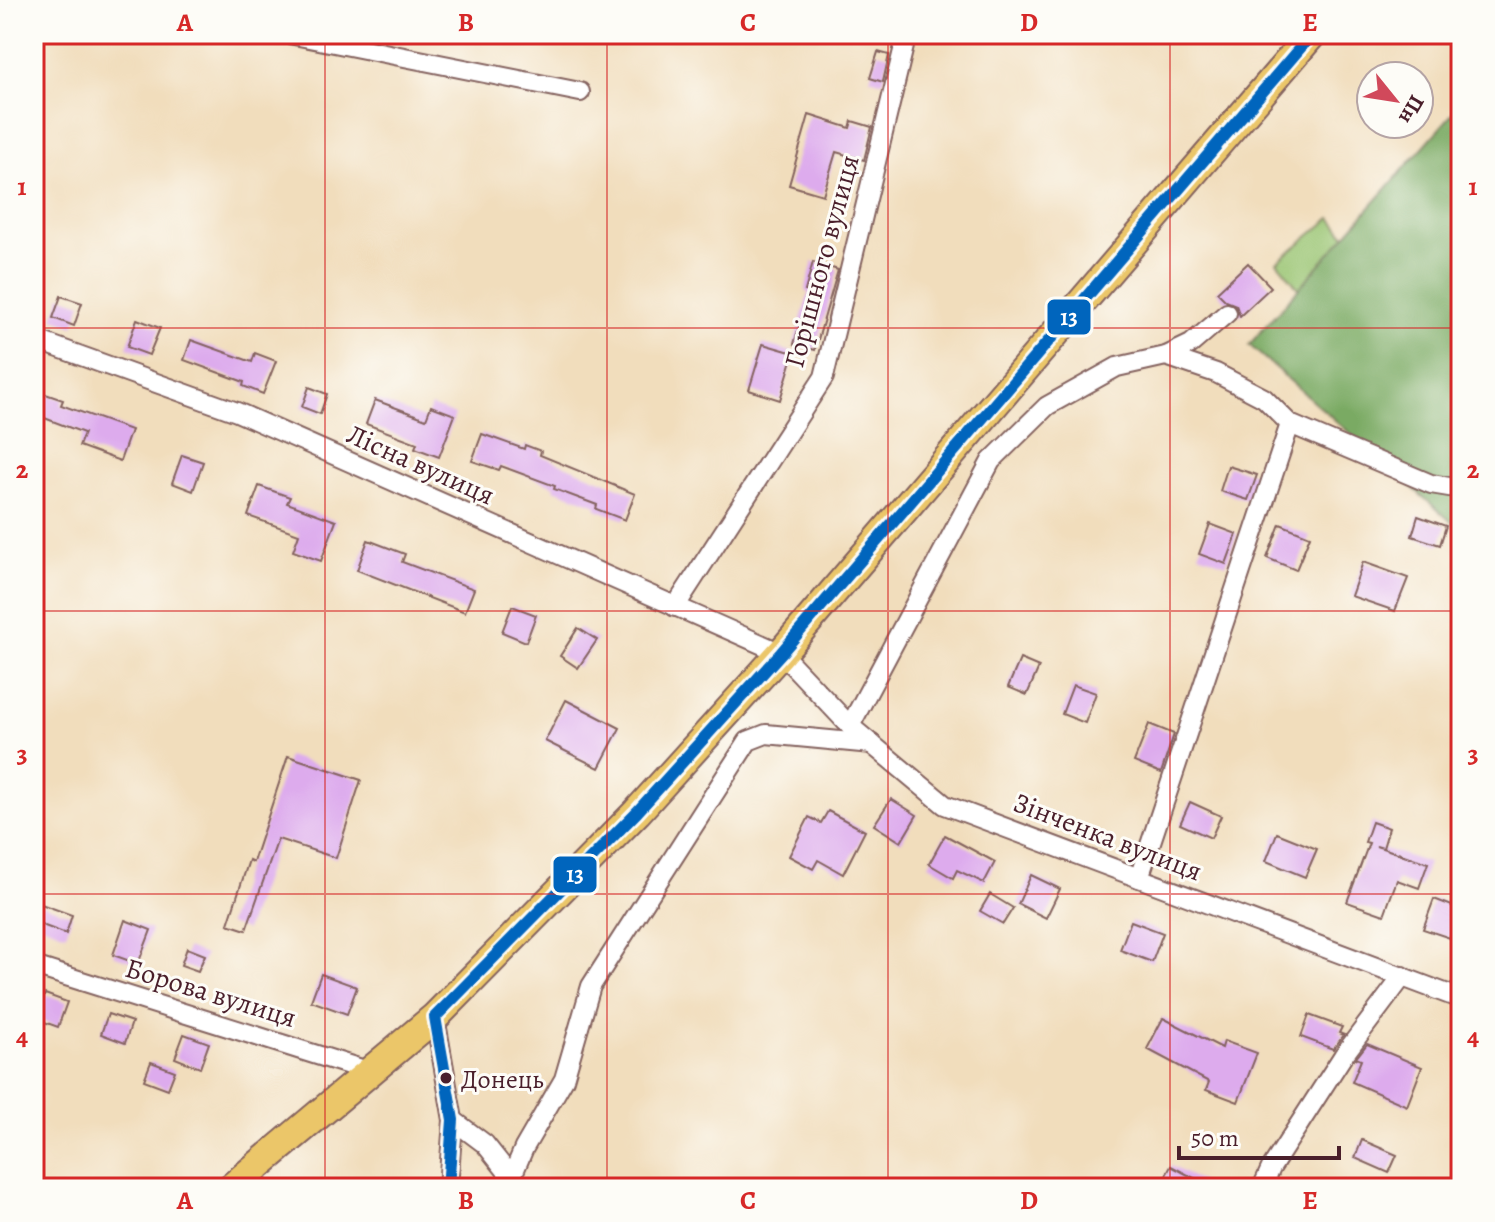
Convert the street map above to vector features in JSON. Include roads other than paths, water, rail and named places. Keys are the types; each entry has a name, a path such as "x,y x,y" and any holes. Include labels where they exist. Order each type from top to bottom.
{"highway":[{"path":"231,1188 435,1017 637,812 781,653 1312,34"}],"street":[{"path":"289,34 580,92"},
{"name":"Горішного вулиця","path":"675,607 824,377 907,34"},
{"path":"850,726 991,461 1047,406 1117,367 1166,356 1191,344 1227,313"},
{"name":"Лісна вулиця","path":"34,339 237,412 781,653"},
{"path":"1166,356 1216,373 1264,398 1290,424 1431,484 1461,489"},
{"path":"1139,878 1290,424"},
{"name":"Зінченка вулиця","path":"781,653 850,726 945,805 1461,999"},
{"path":"510,1183 524,1148 564,1079 591,986 748,741 766,734 872,744"},
{"name":"Борова вулиця","path":"34,966 371,1072"},
{"path":"1262,1188 1271,1168 1343,1056 1403,976"},
{"path":"435,1017 453,1120 448,1188"},
{"path":"453,1120 485,1144 510,1183"}],"place":[{"name":"Донець","path":"446,1078"}]}
